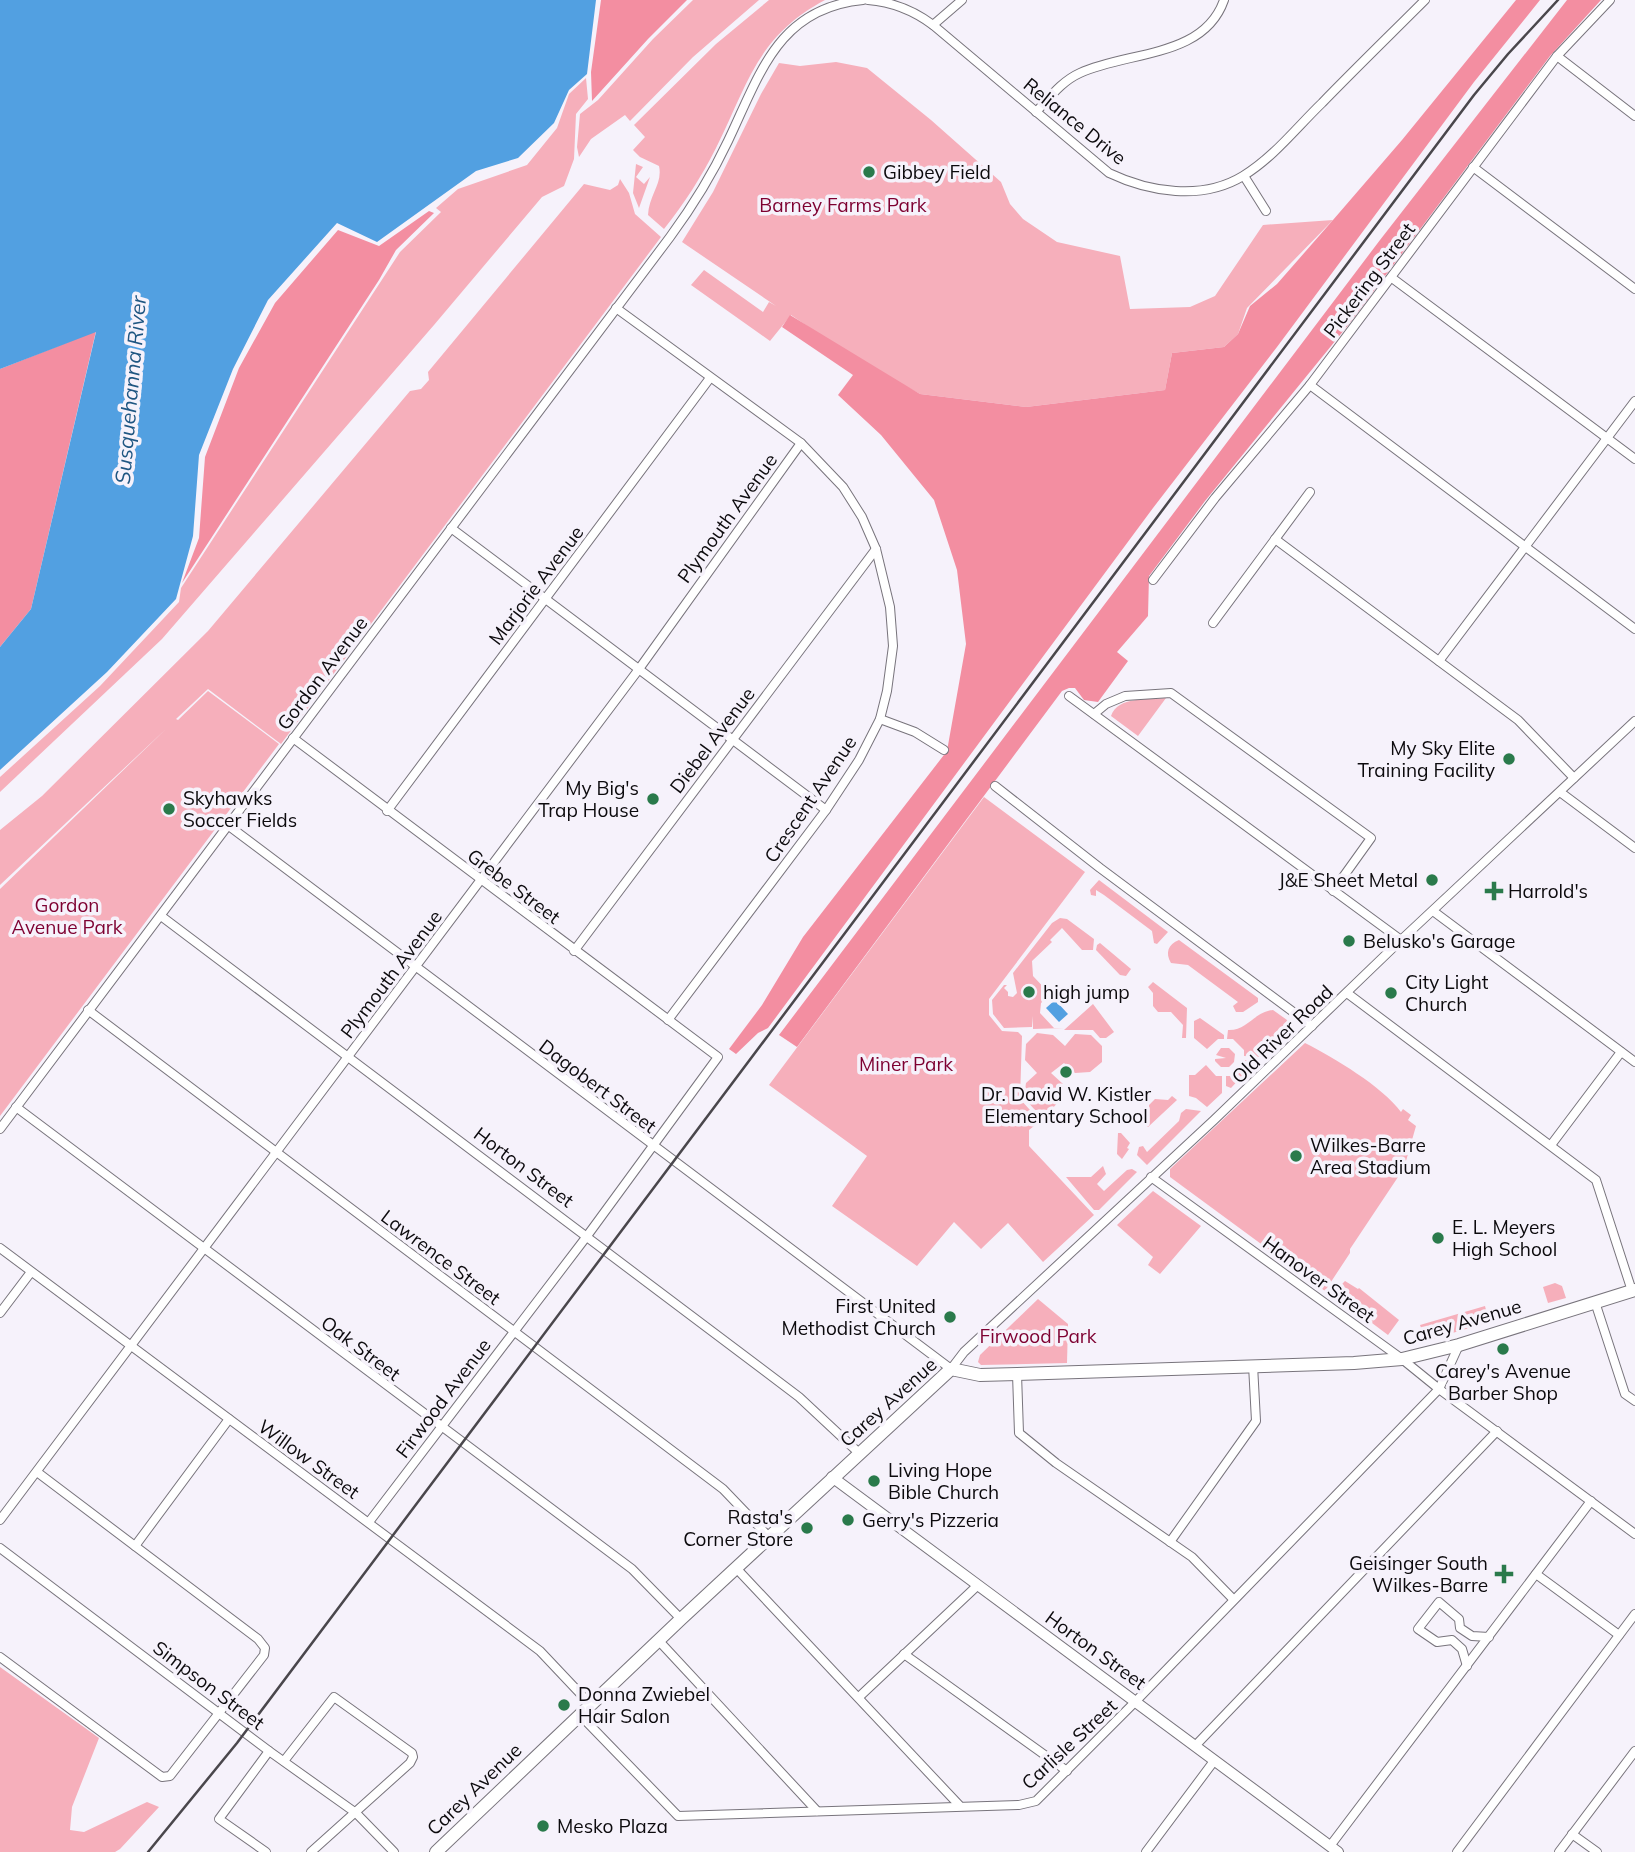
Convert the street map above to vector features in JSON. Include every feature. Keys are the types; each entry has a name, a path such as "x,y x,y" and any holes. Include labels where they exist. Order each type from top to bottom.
{"main road":[{"name":"Carey Avenue","path":"436,1852 832,1477 951,1369 980,1375 1354,1363 1402,1359 1459,1345 1633,1290"},
{"name":"Horton Street","path":"832,1477 1334,1849"}],"street":[{"name":"Reliance Drive","path":"670,237 711,173 754,84 780,42 807,17 834,5 866,0 899,5 916,13 1109,173 1143,187 1179,191 1208,188 1244,176 1281,145 1425,0"},
{"path":"933,25 962,0"},
{"path":"1036,112 1064,82 1082,72 1172,46 1203,32 1214,21 1224,0"},
{"name":"Pickering Street","path":"1153,580 1215,498 1310,385 1557,56 1611,0"},
{"path":"1557,56 1635,116"},
{"path":"1474,167 1635,289"},
{"path":"1244,176 1266,211"},
{"name":"Gordon Avenue","path":"0,1129 670,237"},
{"path":"1392,278 1635,459"},
{"name":"Crescent Avenue","path":"616,308 801,443 843,487 862,517 876,549 890,607 893,646 880,719 859,760 826,810 668,1020"},
{"name":"Marjorie Avenue","path":"387,811 710,378"},
{"path":"1310,385 1635,629"},
{"path":"1439,661 1635,401"},
{"name":"Plymouth Avenue","path":"0,1520 639,669 801,443"},
{"path":"1213,623 1310,492"},
{"path":"451,528 826,810"},
{"path":"1275,539 1518,720 1574,778"},
{"name":"Diebel Avenue","path":"574,951 876,549"},
{"path":"1094,714 1106,704 1125,696 1171,693 1371,838 1333,891"},
{"path":"1069,696 1401,940"},
{"path":"880,719 915,732 944,750"},
{"name":"Old River Road","path":"951,1369 964,1352 1214,1120 1635,721"},
{"name":"Grebe Street","path":"293,738 718,1057"},
{"path":"995,786 1312,1026"},
{"path":"1560,792 1635,848"},
{"name":"Dagobert Street","path":"229,826 951,1369"},
{"path":"1433,911 1635,1062"},
{"name":"Horton Street","path":"160,916 799,1397 859,1453"},
{"path":"1347,993 1596,1180 1633,1290"},
{"name":"Lawrence Street","path":"88,1010 723,1489 769,1537"},
{"path":"1551,1144 1621,1052"},
{"name":"Firwood Avenue","path":"369,1522 587,1236 718,1057"},
{"name":"Oak Street","path":"16,1107 632,1569 681,1619"},
{"name":"Hanover Street","path":"1152,1177 1402,1359 1635,1534"},
{"name":"Willow Street","path":"0,1248 540,1651 591,1705"},
{"path":"0,1313 31,1272"},
{"path":"1595,1302 1625,1394 1635,1401"},
{"name":"Carlisle Street","path":"580,1715 678,1816 1028,1804 1036,1801 1439,1389 1459,1345"},
{"path":"1170,1542 1255,1421 1254,1366"},
{"path":"1017,1374 1020,1433 1056,1463 1192,1558 1233,1599"},
{"path":"135,1546 229,1419"},
{"path":"1195,1746 1497,1432"},
{"path":"0,1657 162,1777 170,1776 264,1655 265,1648 258,1639 37,1472"},
{"path":"1334,1849 1591,1501"},
{"name":"Simpson Street","path":"0,1548 269,1751 356,1813 394,1852"},
{"path":"736,1568 959,1805"},
{"path":"1536,1574 1619,1635"},
{"path":"859,1697 978,1585"},
{"path":"1467,1666 1462,1649 1452,1640 1437,1642 1418,1629 1439,1602 1460,1619 1460,1628 1472,1636 1489,1637"},
{"path":"1457,1852 1635,1614"},
{"path":"659,1641 817,1811"},
{"path":"904,1654 1067,1771"},
{"path":"284,1761 334,1697 410,1750 413,1757 356,1813 311,1852"},
{"path":"266,1852 219,1819 269,1751"},
{"path":"1559,1852 1635,1751"},
{"path":"1146,1852 1214,1760"},
{"path":"1572,1834 1597,1852"}],"green space":[{"path":"693,0 759,0 693,57 630,121 625,115 591,139 579,157 577,147 580,114 598,100 653,39"},
{"path":"769,0 825,0 802,14 769,46 747,83 705,169 664,229 648,215 659,178 659,166 640,157 633,150 645,137 634,125 716,44"},
{"name":"Barney Farms Park","path":"836,62 867,68 931,120 1001,182 1010,204 1023,219 1057,242 1120,256 1130,309 1190,307 1215,296 1263,225 1333,220 1247,308 1238,334 1224,347 1172,353 1165,390 1026,407 920,394 856,359 791,315 770,341 691,285 704,270 763,312 769,302 776,306 682,242 713,192 779,63 800,66"},
{"path":"586,78 588,99 576,114 574,159 564,186 542,197 162,639 0,792 0,777 100,686 179,602 181,588 400,252 441,212 436,208 458,189 527,165 557,128 569,94"},
{"path":"636,164 643,167 636,177 644,184 650,177 639,208 633,193"},
{"name":"Gordon Avenue Park","path":"620,179 629,193 635,214 661,237 281,744 208,689 176,719 208,691 279,744 0,1116 0,889 167,728 0,885 0,830 42,796 208,631 410,391 421,389 429,380 428,372 584,184 610,190 618,185"},
{"path":"1166,698 1138,736 1111,716 1120,705 1127,702"},
{"name":"Miner Park","path":"984,797 1085,872 989,999 989,1015 1002,1031 1018,1032 1022,1036 1020,1099 1040,1121 1029,1130 1029,1146 1094,1215 1043,1262 1008,1223 981,1249 954,1222 917,1266 832,1206 867,1156 769,1085"},
{"path":"1099,880 1168,932 1157,944 1154,943 1152,931 1096,890 1096,896 1091,895 1090,890"},
{"path":"1060,918 1067,919 1094,939 1093,950 1082,950 1062,928 1032,961 1033,976 1050,994 1041,1003 1040,1013 1054,1028 1064,1028 1033,1029 1033,1016 1032,1027 1004,1028 993,1014 992,1000 1004,985 1007,985 1004,988 1008,996 1013,997 1017,993 1013,973 1052,923"},
{"path":"1179,940 1258,998 1258,1002 1243,1012 1236,1012 1233,1006 1238,1002 1188,965 1171,963 1169,949"},
{"path":"1100,943 1131,969 1126,976 1120,975 1096,950"},
{"path":"1153,982 1187,1008 1186,1038 1182,1038 1183,1025 1171,1012 1158,1012 1153,1006 1153,993 1148,987"},
{"path":"1093,1004 1114,1032 1106,1038 1100,1038 1093,1030 1064,1030"},
{"path":"1273,1010 1294,1025 1261,1057 1244,1056 1244,1050 1233,1039 1227,1039 1228,1030 1240,1028 1266,1011"},
{"path":"1200,1018 1224,1035 1224,1039 1218,1039 1207,1049 1194,1038 1194,1021"},
{"path":"1037,1033 1053,1035 1065,1046 1075,1034 1091,1035 1102,1046 1102,1062 1090,1072 1075,1073 1064,1063 1051,1073 1063,1084 1061,1099 1051,1110 1035,1110 1024,1098 1026,1083 1037,1073 1025,1060 1026,1044"},
{"name":"Wilkes-Barre Area Stadium","path":"1305,1043 1370,1083 1401,1112 1403,1109 1411,1115 1408,1120 1416,1126 1404,1168 1325,1291 1170,1177 1170,1169"},
{"path":"1221,1048 1229,1048 1235,1054 1234,1062 1229,1067 1221,1067 1215,1061 1226,1058 1216,1055"},
{"path":"1244,1060 1257,1060 1231,1088 1226,1086 1226,1076 1233,1076"},
{"path":"1206,1065 1216,1076 1222,1076 1222,1093 1207,1107 1189,1096 1189,1075 1195,1075"},
{"path":"1172,1096 1177,1100 1148,1127 1144,1123 1149,1117 1149,1105 1155,1099 1168,1100"},
{"path":"1186,1109 1201,1111 1147,1165 1137,1155 1139,1147 1143,1146 1147,1152 1179,1121 1181,1113"},
{"path":"1118,1133 1130,1143 1122,1159 1117,1154"},
{"path":"1103,1166 1106,1174 1097,1184 1104,1191 1127,1170 1137,1172 1099,1210 1094,1210 1066,1177 1091,1177"},
{"path":"1153,1191 1201,1226 1160,1274 1148,1265 1153,1257 1117,1225"},
{"path":"1345,1281 1359,1288 1399,1320 1388,1335 1336,1296 1334,1292"},
{"path":"1555,1283 1562,1286 1566,1298 1548,1303 1543,1287"},
{"name":"Firwood Park","path":"1038,1299 1068,1324 1067,1363 981,1365 978,1362 980,1355"},
{"path":"1485,1306 1489,1322 1426,1341 1420,1325"},
{"path":"0,1667 99,1738 72,1807 70,1830 84,1832 147,1802 159,1807 120,1849 115,1852 0,1852"}],"shaded area":[{"path":"601,0 687,0 592,101 591,72"},
{"path":"1516,0 1540,0 1474,82 1277,347 1153,508 768,1028 758,1033 736,1054 729,1049 762,1005 803,937 947,751 966,644 957,570 934,500 881,435 838,395 853,375 782,327 790,315 920,394 1026,407 1165,390 1172,353 1224,347 1238,334 1250,306 1277,284 1333,220"},
{"path":"1567,0 1601,0 1550,56 1349,324 1205,501 1149,576 1148,616 1117,652 1128,661 1098,702 1084,700 1075,688 1062,691 797,1047 779,1035 1380,240"},
{"path":"429,211 434,213 396,250 182,583 199,538 205,457 239,368 275,303 338,230 379,246"},
{"path":"96,331 31,609 0,647 0,369"}],"water":[{"name":"Susquehanna River","path":"0,0 596,0 587,74 569,90 554,123 518,158 476,171 377,242 337,223 268,300 233,369 199,455 193,536 176,599 107,672 0,770 0,647 31,609 96,332 0,369"},
{"path":"1055,1000 1068,1014 1059,1022 1046,1008"}],"railway":[{"path":"148,1852 237,1743 1474,95 1558,0"}],"place":[{"name":"Gibbey Field","path":"869,172"},
{"name":"My Sky Elite Training Facility","path":"1509,759"},
{"name":"My Big's Trap House","path":"653,799"},
{"name":"Skyhawks Soccer Fields","path":"169,809"},
{"name":"J&E Sheet Metal","path":"1432,880"},
{"name":"Harrold's","path":"1494,891"},
{"name":"Belusko's Garage","path":"1349,941"},
{"name":"high jump","path":"1029,992"},
{"name":"City Light Church","path":"1391,993"},
{"name":"Dr. David W. Kistler Elementary School","path":"1066,1072"},
{"name":"Wilkes-Barre Area Stadium","path":"1296,1156"},
{"name":"E. L. Meyers High School","path":"1438,1238"},
{"name":"First United Methodist Church","path":"950,1317"},
{"name":"Carey's Avenue Barber Shop","path":"1503,1349"},
{"name":"Living Hope Bible Church","path":"874,1481"},
{"name":"Gerry's Pizzeria","path":"848,1520"},
{"name":"Rasta's Corner Store","path":"807,1528"},
{"name":"Geisinger South Wilkes-Barre","path":"1504,1574"},
{"name":"Donna Zwiebel Hair Salon","path":"564,1705"},
{"name":"Mesko Plaza","path":"543,1826"}]}
